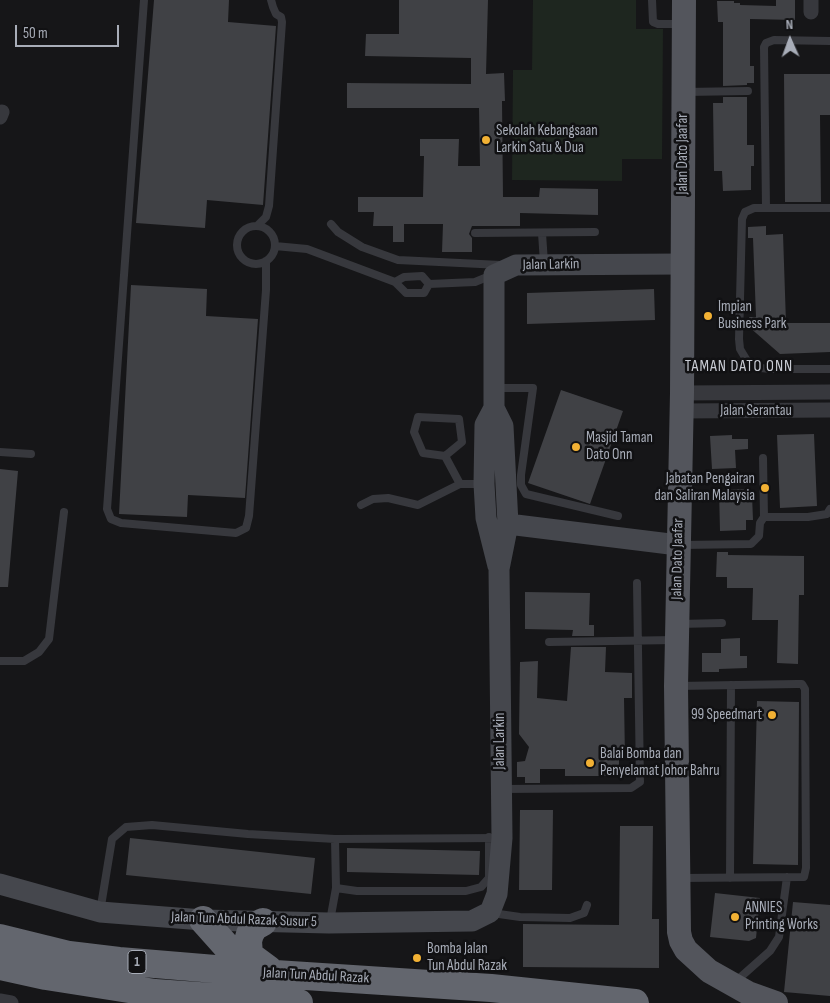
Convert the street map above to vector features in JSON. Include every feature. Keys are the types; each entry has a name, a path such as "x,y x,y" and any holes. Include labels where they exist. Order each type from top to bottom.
{"highway":[{"path":"203,920 228,948 249,955 275,974"},
{"path":"249,955 248,941 250,934 254,927 263,922"},
{"name":"Jalan Tun Abdul Razak","path":"0,938 69,955 275,974 473,986 635,1003"},
{"name":"Jalan Tun Abdul Razak","path":"0,966 46,976 155,993 299,1003"},
{"path":"155,993 199,1003"}],"main road":[{"name":"Jalan Dato Jaafar","path":"684,0 675,24 684,92 682,402 676,686 678,913 681,941 686,950 732,985 748,994 776,1003"}],"street":[{"name":"Jalan Larkin","path":"499,569 486,518 484,479 486,425 494,398 494,275 516,265 683,264"},
{"name":"Jalan Serantau","path":"682,402 830,392"},
{"name":"Jalan Larkin","path":"490,912 497,894 496,837 500,789 499,569 508,524 503,426 494,398"},
{"name":"Jalan Serantau","path":"682,402 830,410"},
{"path":"484,479 508,524 678,545"},
{"name":"Jalan Tun Abdul Razak Susur 5","path":"0,884 100,912 203,920 329,923 472,921 490,912"},
{"path":"0,1000 11,1003"}],"lane":[{"path":"144,0 108,500 108,510 111,519 121,523 236,533 246,528 249,516 266,290 266,261"},
{"path":"257,226 266,217 269,206 282,22 281,17 276,14 271,0"},
{"path":"652,0 653,22 658,24 675,24"},
{"path":"766,208 764,47 766,43 774,40 830,41"},
{"path":"684,92 748,91"},
{"path":"830,208 754,208 745,212 742,219 739,339 740,349 746,359 751,364 760,368 772,370 830,369"},
{"path":"331,224 338,232 362,247 398,260 516,265"},
{"path":"251,226 268,230 272,235 275,246 274,252 266,261 254,264 248,262 240,255 237,249 238,237 241,232 251,226"},
{"path":"476,233 595,232"},
{"path":"542,233 544,264"},
{"path":"275,246 308,249 394,282 406,293 424,293 429,284"},
{"path":"429,284 475,282 494,275"},
{"path":"394,282 404,277 422,276 429,284"},
{"path":"494,398 533,388 521,475 521,485 526,494 618,516"},
{"path":"418,417 459,419 462,442 444,456 424,453 414,432 418,417"},
{"path":"0,452 31,454"},
{"path":"444,456 460,484"},
{"path":"678,545 751,544 759,536 760,523 764,516 763,458"},
{"path":"361,506 373,499 388,498 418,505 460,484 484,479"},
{"path":"764,516 808,517 827,514 830,509"},
{"path":"0,662 24,660 39,652 49,639 64,512"},
{"path":"500,789 630,788 640,782 637,583"},
{"path":"549,642 638,640 722,623"},
{"path":"676,686 802,684 805,689 806,873 804,877 677,878"},
{"path":"730,685 730,878"},
{"path":"100,912 112,839 126,827 152,825 248,834 335,839 496,837 489,878 481,887 466,891 357,891 336,888"},
{"path":"329,923 336,888 335,839"},
{"path":"732,985 770,951 779,937 787,877"},
{"path":"490,912 520,917 570,918 584,913 586,905"}],"shaded area":[{"path":"533,0 636,0 636,29 663,29 662,159 622,159 622,181 512,180 513,70 532,70"}],"building":[{"path":"154,0 229,0 228,22 276,26 263,205 207,200 205,228 136,223"},
{"path":"399,0 488,0 486,74 504,73 505,101 502,101 503,197 539,197 540,188 598,189 598,215 520,213 520,226 472,226 469,234 472,238 472,252 442,252 443,224 404,224 404,242 393,242 393,226 373,226 374,212 358,212 358,197 423,197 424,156 420,156 420,139 459,139 458,166 480,166 479,108 347,108 347,83 471,84 471,58 365,56 366,34 399,34"},
{"path":"776,0 795,0 795,20 750,19 750,66 754,66 754,83 723,86 723,22 718,22 717,1 734,1 734,3 740,3 740,5 776,6"},
{"path":"784,74 830,74 830,115 820,115 821,202 785,202"},
{"path":"723,97 747,97 747,145 754,145 754,166 751,166 751,190 723,191 722,171 714,171 713,103 723,103"},
{"path":"766,226 766,235 783,234 786,323 830,323 830,352 780,354 748,326 749,317 756,317 753,238 748,238 748,227"},
{"path":"131,285 207,289 206,316 258,319 245,498 188,495 187,517 119,514"},
{"path":"654,289 655,320 527,324 527,293"},
{"name":"Masjid Taman Dato Onn","path":"561,390 623,411 590,504 528,483"},
{"path":"814,434 817,506 780,508 777,435"},
{"path":"732,435 732,439 748,439 748,449 735,450 736,468 712,469 710,436"},
{"path":"0,469 18,471 8,587 0,587"},
{"path":"744,489 744,495 752,495 753,520 746,520 746,530 720,531 719,490"},
{"path":"717,552 728,552 728,555 804,556 804,595 799,595 798,664 777,663 778,620 752,620 753,588 727,588 727,577 716,577"},
{"path":"525,592 590,593 589,625 594,625 594,636 572,636 573,630 525,629"},
{"path":"740,638 740,656 747,656 747,668 719,669 719,672 702,672 702,653 721,653 721,639"},
{"path":"571,647 606,647 605,672 632,673 632,698 624,698 625,759 619,759 619,776 565,776 565,769 540,769 540,783 525,783 525,777 517,777 517,762 525,761 529,747 519,734 520,662 538,661 537,698 567,701"},
{"path":"757,701 799,702 798,865 753,864"},
{"path":"520,810 553,810 552,890 519,890"},
{"path":"620,826 653,826 652,919 659,919 659,968 523,967 523,924 619,925"},
{"path":"130,838 315,858 311,894 126,875"},
{"path":"347,848 480,851 479,875 347,872"},
{"name":"ANNIES Printing Works","path":"715,893 760,898 756,938 749,941 710,937"},
{"path":"793,902 830,905 830,996 784,992"}],"place":[{"name":"Sekolah Kebangsaan Larkin Satu & Dua","path":"486,140"},
{"name":"Impian Business Park","path":"708,316"},
{"name":"Masjid Taman Dato Onn","path":"576,447"},
{"name":"Jabatan Pengairan dan Saliran Malaysia","path":"765,488"},
{"name":"99 Speedmart","path":"772,715"},
{"name":"Balai Bomba dan Penyelamat Johor Bahru","path":"590,763"},
{"name":"ANNIES Printing Works","path":"735,917"},
{"name":"Bomba Jalan Tun Abdul Razak","path":"417,958"}],"district":[{"name":"TAMAN DATO ONN","path":"739,367"}]}
